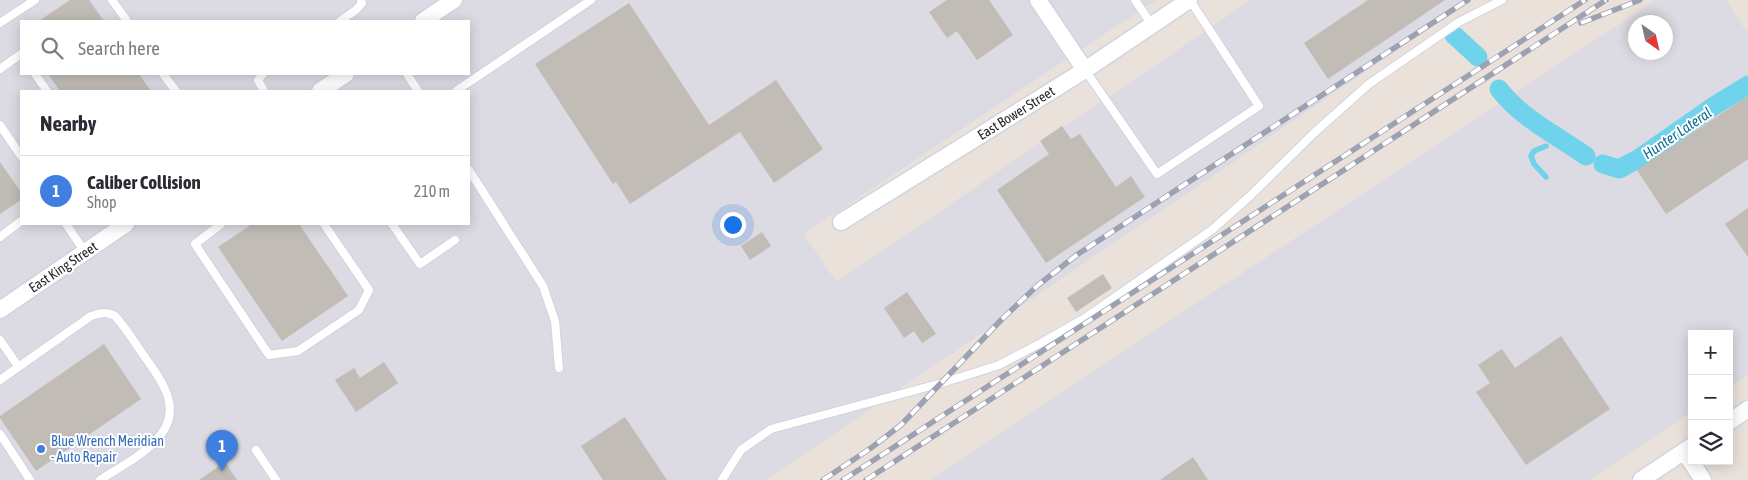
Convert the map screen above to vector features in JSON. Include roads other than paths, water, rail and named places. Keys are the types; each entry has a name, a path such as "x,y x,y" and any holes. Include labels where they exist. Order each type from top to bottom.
{"street":[{"path":"424,20 454,0"},
{"path":"1038,0 1085,70"},
{"name":"East Bower Street","path":"841,222 1085,70 1190,0"},
{"path":"322,90 344,75"},
{"name":"East King Street","path":"0,310 125,225"},
{"path":"1732,420 1748,409"},
{"path":"1641,480 1688,448"},
{"path":"1696,465 1703,480"}],"lane":[{"path":"0,23 35,0"},
{"path":"112,0 126,20"},
{"path":"341,20 356,10 362,3 361,0"},
{"path":"457,90 591,0"},
{"path":"1135,0 1152,25"},
{"path":"1085,70 1157,174 1259,106 1190,0"},
{"path":"722,480 742,450 771,429 942,383 999,364 1085,318 1213,229 1250,196 1314,133 1369,84 1459,22 1502,0"},
{"path":"0,69 20,55"},
{"path":"36,75 46,90"},
{"path":"164,75 175,90"},
{"path":"262,75 258,80 263,90"},
{"path":"408,75 417,90"},
{"path":"0,125 20,155"},
{"path":"470,172 543,286 555,321 559,368"},
{"path":"0,237 20,223"},
{"path":"67,225 85,252"},
{"path":"220,225 195,244 269,355 298,351 359,310 369,290 325,225"},
{"path":"393,225 420,264 455,240"},
{"path":"0,380 92,316 102,312 109,312 120,321 167,391 170,415 164,430 157,440 100,480"},
{"path":"0,340 18,366"},
{"path":"0,434 30,480"},
{"path":"256,450 276,480"}],"waterway":[{"name":"Hunter Lateral","path":"1454,35 1478,57"},
{"name":"Hunter Lateral","path":"1603,164 1619,169 1638,159 1714,106 1748,85"},
{"name":"Hunter Lateral","path":"1499,89 1528,117 1586,156"},
{"path":"1546,146 1534,151 1531,156 1534,164 1546,177"}],"railway":[{"path":"823,480 871,448 901,425 1002,319 1037,286 1078,254 1468,0"},
{"path":"843,480 1585,0"},
{"path":"866,480 1606,0"},
{"path":"1581,23 1640,0"}],"place":[{"name":"Blue Wrench Meridian - Auto Repair","path":"41,449"},
{"name":"Caliber Collision","path":"222,471"}]}
